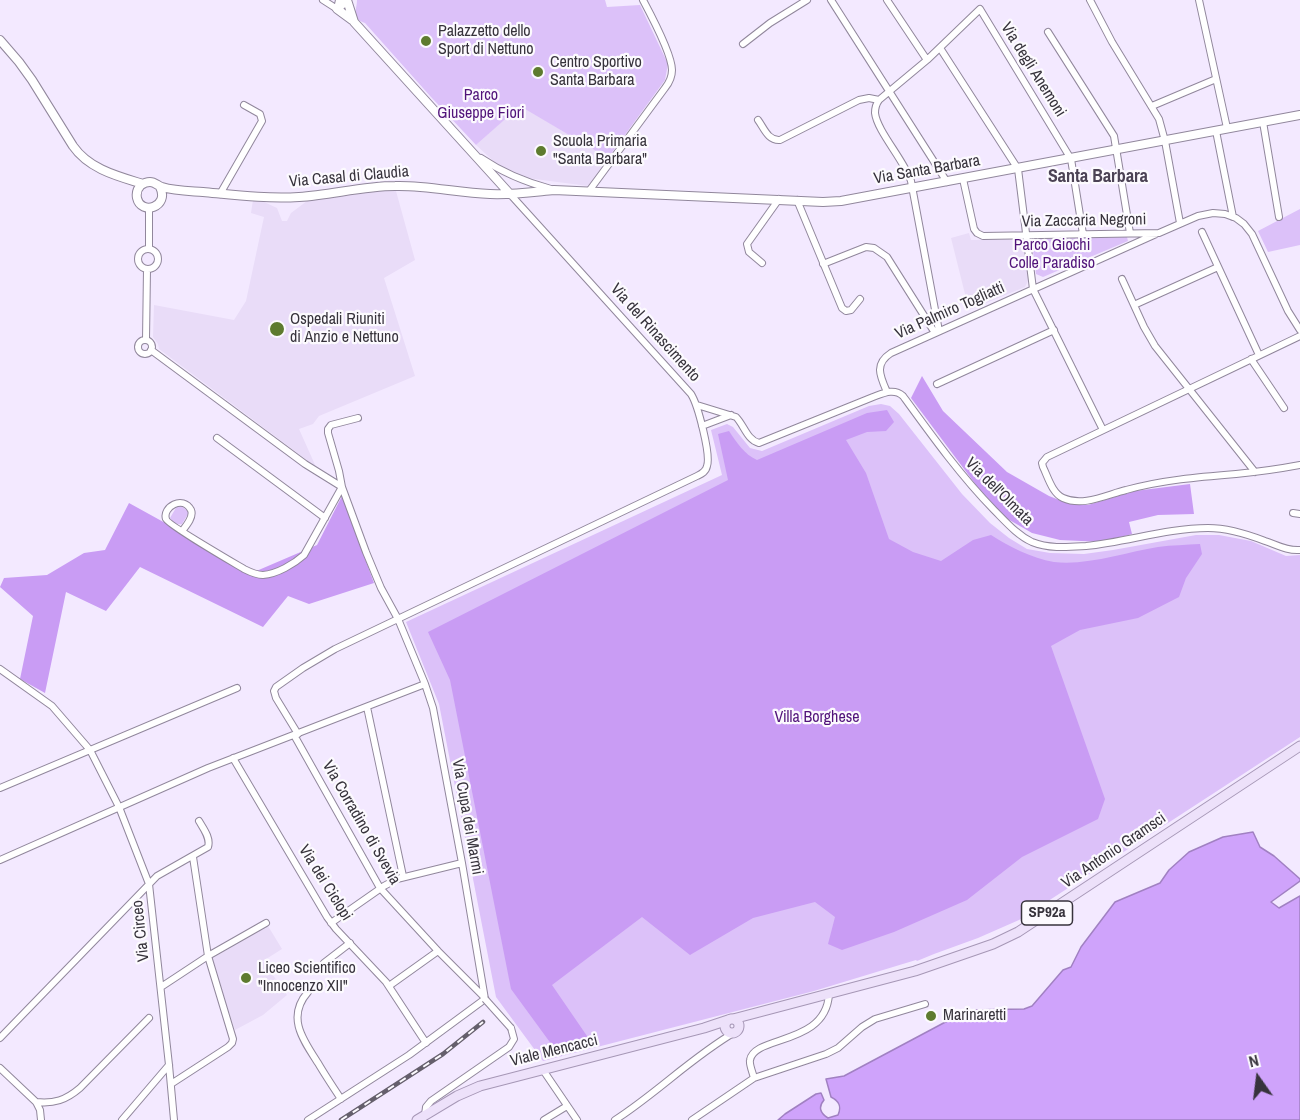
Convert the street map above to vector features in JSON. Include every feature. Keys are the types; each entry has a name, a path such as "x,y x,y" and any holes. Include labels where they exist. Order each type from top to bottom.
{"main road":[{"name":"Via Antonio Gramsci","path":"732,1019 925,968 993,944 1018,932 1300,747"},
{"name":"Via Antonio Gramsci","path":"732,1030 763,1012"},
{"name":"Viale Mencacci","path":"421,1117 470,1090 732,1019"},
{"path":"732,1019 726,1023 732,1030"},
{"name":"Viale Mencacci","path":"704,1028 732,1030"}],"street":[{"path":"324,0 338,4 354,22"},
{"name":"Via del Rinascimento","path":"338,4 347,0 354,22 688,391 697,405 708,461 702,473 398,619"},
{"path":"589,191 665,88 671,76 669,56 644,2 653,0"},
{"path":"743,44 770,23 807,0"},
{"path":"831,0 946,182"},
{"path":"887,0 927,60"},
{"path":"1090,0 1160,123 1180,223"},
{"path":"1199,0 1227,128"},
{"name":"Via degli Anemoni","path":"879,100 927,60 980,9 1071,159"},
{"path":"1048,32 1111,129 1116,141 1130,233"},
{"name":"Via Casal di Claudia","path":"0,40 28,74 79,153 95,166 143,184 150,182 160,187 189,191 260,197 291,197 402,186 510,194"},
{"path":"940,48 1018,169 1033,289 1103,430"},
{"path":"1152,106 1216,79"},
{"path":"758,120 771,138 780,140 859,100 869,98 879,100 875,109 877,120 906,170 912,188 937,332"},
{"path":"220,194 262,121 260,114 244,105"},
{"name":"Via Santa Barbara","path":"510,194 554,190 841,201 1300,115"},
{"path":"1263,122 1279,217"},
{"path":"1216,130 1233,217 1244,224 1254,236 1288,311 1300,330"},
{"name":"Via Santa Barbara","path":"471,152 518,179 554,190"},
{"path":"1071,159 1083,234"},
{"name":"Via Casal di Claudia","path":"117,176 142,205 149,208 173,195 189,191"},
{"name":"Via Zaccaria Negroni","path":"963,179 973,226 977,233 986,236 1159,233 1204,214 1222,214 1233,217"},
{"path":"137,199 138,190 143,184"},
{"path":"160,187 162,194 160,201"},
{"path":"762,263 749,252 748,242 779,199"},
{"path":"797,200 844,309 852,310 860,299"},
{"path":"149,208 149,249"},
{"path":"1202,232 1259,355"},
{"name":"Via Palmiro Togliatti","path":"887,392 880,374 880,365 884,357 1159,233"},
{"path":"823,264 868,247 880,251 889,259 937,332"},
{"path":"149,249 155,251 158,259 154,267 147,269 140,264 138,258 143,250 149,249"},
{"path":"1134,305 1218,267"},
{"path":"146,340 147,269"},
{"path":"1122,279 1151,340 1255,472"},
{"path":"937,384 1053,330"},
{"path":"1300,336 1047,457 1043,461 1043,467 1059,496 1072,500 1089,500 1155,483 1300,465"},
{"path":"146,340 139,344 140,351 146,353 151,350"},
{"path":"146,340 152,344 151,350"},
{"path":"151,350 305,464 342,488 303,555 272,573 258,574 246,571 182,531 168,522 166,514 176,503 182,503 191,512 191,517 182,531"},
{"path":"1251,359 1284,408"},
{"name":"Via dell'Olmata","path":"887,392 895,391 902,395 942,451 975,490 1014,530 1034,543 1051,546 1084,546 1192,529 1216,528 1251,536 1287,549 1300,550"},
{"path":"697,405 732,415 738,419 753,441 760,443 887,392"},
{"path":"702,426 732,415"},
{"name":"Via Cupa dei Marmi","path":"358,418 333,425 328,429 329,435 339,468 342,488 370,563 398,619 433,708 485,999"},
{"path":"217,438 325,518"},
{"name":"Via Corradino di Svevia","path":"398,619 332,651 276,687 275,696 380,888 485,999"},
{"name":"Via Circeo","path":"0,669 55,708 90,750 119,807 149,884 174,1120"},
{"path":"0,860 233,759 425,684"},
{"path":"0,788 237,688"},
{"path":"367,707 404,876"},
{"name":"Via dei Ciclopi","path":"233,759 332,923 389,986 426,1043"},
{"path":"0,1038 149,884 164,871 207,848 210,843 209,839 199,821"},
{"path":"171,1084 228,1047 233,1041 208,956 192,857"},
{"path":"332,923 392,881 404,876 462,863"},
{"path":"161,987 208,956 266,923"},
{"path":"324,963 350,943"},
{"path":"389,986 438,951"},
{"path":"308,992 300,1003 298,1011 300,1033 341,1099"},
{"path":"754,1078 750,1061 752,1054 762,1047 810,1028 825,1012 829,994"},
{"path":"308,1120 426,1043 485,999 511,1028 514,1036 512,1044 431,1101 421,1117"},
{"path":"692,1120 754,1078 826,1054 875,1020 888,1014 926,1004"},
{"path":"36,1102 54,1102 80,1088 149,1018"},
{"name":"Via Antonio Gramsci","path":"615,1120 732,1030"},
{"path":"122,1120 169,1065"},
{"path":"0,1068 36,1102 41,1120"},
{"path":"543,1070 578,1120"},
{"path":"544,1120 567,1106"}],"shaded area":[{"name":"Scuola Primaria \"Santa Barbara\"","path":"520,105 608,158 588,186 527,178 501,168 476,145"},
{"name":"Ospedali Riuniti di Anzio e Nettuno","path":"378,191 396,191 415,260 384,278 415,376 319,416 313,424 299,429 316,467 159,349 153,337 154,305 234,320 246,301 264,217 251,213 253,200 262,201 277,208 282,221 287,221 291,213 307,201"},
{"path":"969,233 971,240 1023,239 1029,279 1025,287 969,310 951,238"},
{"path":"1253,832 1260,847 1300,879 1271,902 1279,908 1300,896 1300,1120 778,1120 816,1094 821,1093 824,1100 821,1107 823,1114 828,1118 838,1115 839,1104 831,1097 826,1079 844,1076 968,1010 1024,1009 1032,1006 1063,970 1071,967 1081,947 1115,902 1160,883 1169,870 1189,852 1223,837"},
{"name":"Liceo Scientifico \"Innocenzo XII\"","path":"268,926 282,949 263,961 287,995 263,1015 235,1030 211,959"}],"green space":[{"name":"Centro Sportivo Santa Barbara","path":"357,0 605,0 607,7 640,5 668,64 665,80 608,158 520,106 476,145 365,23 357,19 355,14"},
{"path":"1300,209 1300,245 1268,252 1258,231"},
{"name":"Parco Giochi Colle Paradiso","path":"1127,237 1128,241 1043,277 1036,274 1032,244 1036,239"},
{"path":"922,376 943,411 1007,472 1049,496 1067,503 1088,505 1135,491 1190,484 1194,514 1158,515 1129,522 1132,534 1103,542 1060,540 1032,533 1006,518 979,489 911,398"},
{"name":"Villa Borghese","path":"881,404 890,406 899,414 962,494 990,523 1027,549 1050,553 1084,554 1196,535 1219,535 1251,541 1286,556 1300,555 1300,737 1019,920 978,938 917,961 814,991 543,1061 496,997 439,704 406,622 722,475 711,430 727,424 733,427 750,448 762,451 869,406"},
{"name":"Villa Borghese","path":"887,410 894,422 886,431 867,432 846,440 866,473 889,539 913,552 941,561 973,540 991,535 1029,555 1067,563 1158,547 1200,544 1202,554 1186,578 1179,597 1138,618 1080,630 1051,646 1105,799 1098,819 1022,857 967,900 894,932 842,950 828,944 835,917 815,902 753,918 690,955 642,917 552,985 587,1036 597,1045 560,1056 511,989 450,680 428,632 728,480 718,434 729,431 738,444 757,460 867,413"},
{"path":"342,496 374,583 309,604 288,596 263,627 140,567 106,611 66,592 45,693 20,679 33,616 0,587 4,578 47,575 84,553 105,550 129,503 254,572 317,545"},
{"path":"177,506 188,511 182,524 175,523 170,518"}],"railway":[{"path":"341,1120 443,1054 483,1022"}],"place":[{"name":"Palazzetto dello Sport di Nettuno","path":"426,41"},
{"name":"Centro Sportivo Santa Barbara","path":"538,72"},
{"name":"Scuola Primaria \"Santa Barbara\"","path":"541,151"},
{"name":"Ospedali Riuniti di Anzio e Nettuno","path":"277,329"},
{"name":"Liceo Scientifico \"Innocenzo XII\"","path":"246,978"},
{"name":"Marinaretti","path":"931,1016"}],"district":[{"name":"Santa Barbara","path":"1098,177"}],"park label":[{"name":"Parco Giuseppe Fiori","path":"481,105"}]}
